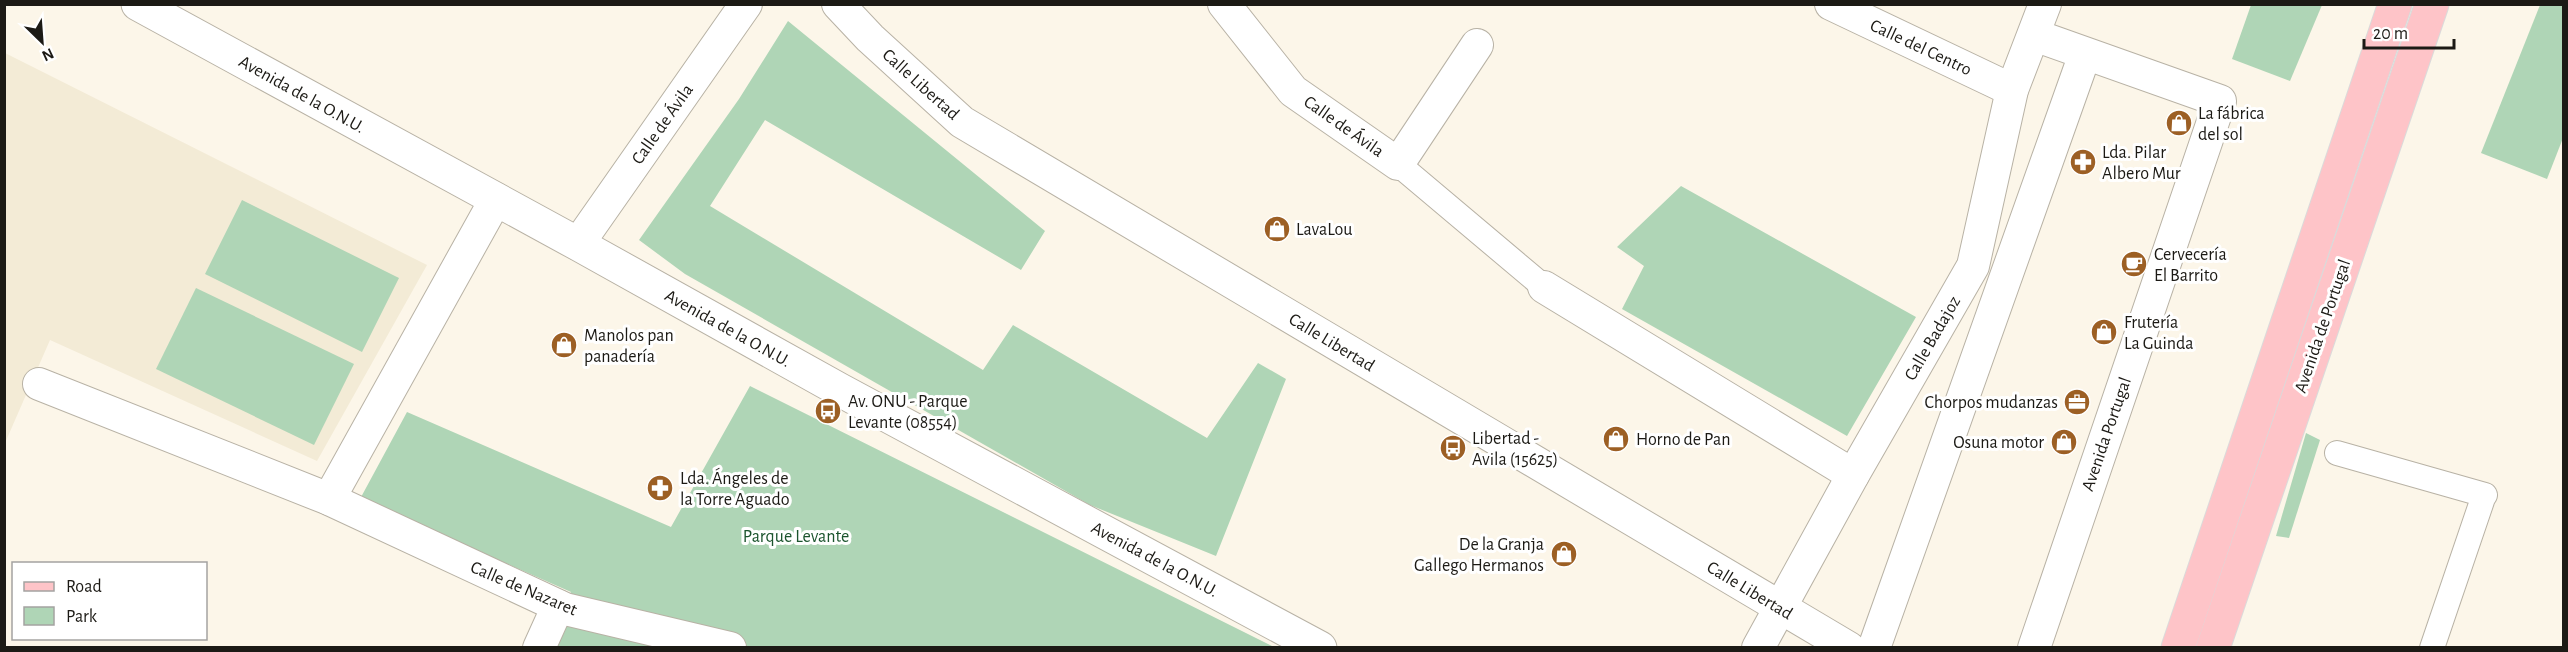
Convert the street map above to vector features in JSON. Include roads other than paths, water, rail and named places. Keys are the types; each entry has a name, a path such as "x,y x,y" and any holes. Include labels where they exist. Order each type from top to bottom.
{"main road":[{"name":"Avenida de Portugal","path":"2178,648 2395,4"},
{"name":"Avenida de Portugal","path":"2213,648 2432,4"}],"street":[{"name":"Avenida de la O.N.U.","path":"138,4 840,390 1320,648"},
{"name":"Calle de Ávila","path":"578,244 746,4"},
{"name":"Calle Libertad","path":"838,4 870,38 962,122 1849,648"},
{"name":"Calle de Ávila","path":"1224,4 1293,91 1398,164 1477,45"},
{"name":"Calle del Centro","path":"1831,4 2012,90"},
{"name":"Calle Badajoz","path":"1758,648 1853,475 1973,266 2012,90 2045,4"},
{"name":"Avenida Portugal","path":"2034,35 2220,101 2034,648"},
{"path":"1874,648 2085,54"},
{"path":"1398,164 1544,287 1853,475"},
{"path":"329,499 496,199"},
{"name":"Calle de Nazaret","path":"39,384 329,499 558,606 730,648"},
{"path":"2337,453 2484,498 2432,648"},
{"path":"539,648 558,606"}],"place":[{"name":"La fábrica del sol","path":"2179,123"},
{"name":"Lda. Pilar Albero Mur","path":"2083,162"},
{"name":"LavaLou","path":"1277,229"},
{"name":"Cervecería El Barrito","path":"2134,264"},
{"name":"Frutería La Guinda","path":"2104,332"},
{"name":"Manolos pan panadería","path":"564,345"},
{"name":"Chorpos mudanzas","path":"2077,402"},
{"name":"Av. ONU - Parque Levante (08554)","path":"828,411"},
{"name":"Horno de Pan","path":"1616,439"},
{"name":"Osuna motor","path":"2064,442"},
{"name":"Libertad - Avila (15625)","path":"1453,448"},
{"name":"Lda. Ángeles de la Torre Aguado","path":"660,488"},
{"name":"De la Granja Gallego Hermanos","path":"1564,554"}],"park label":[{"name":"Parque Levante","path":"796,536"}]}
